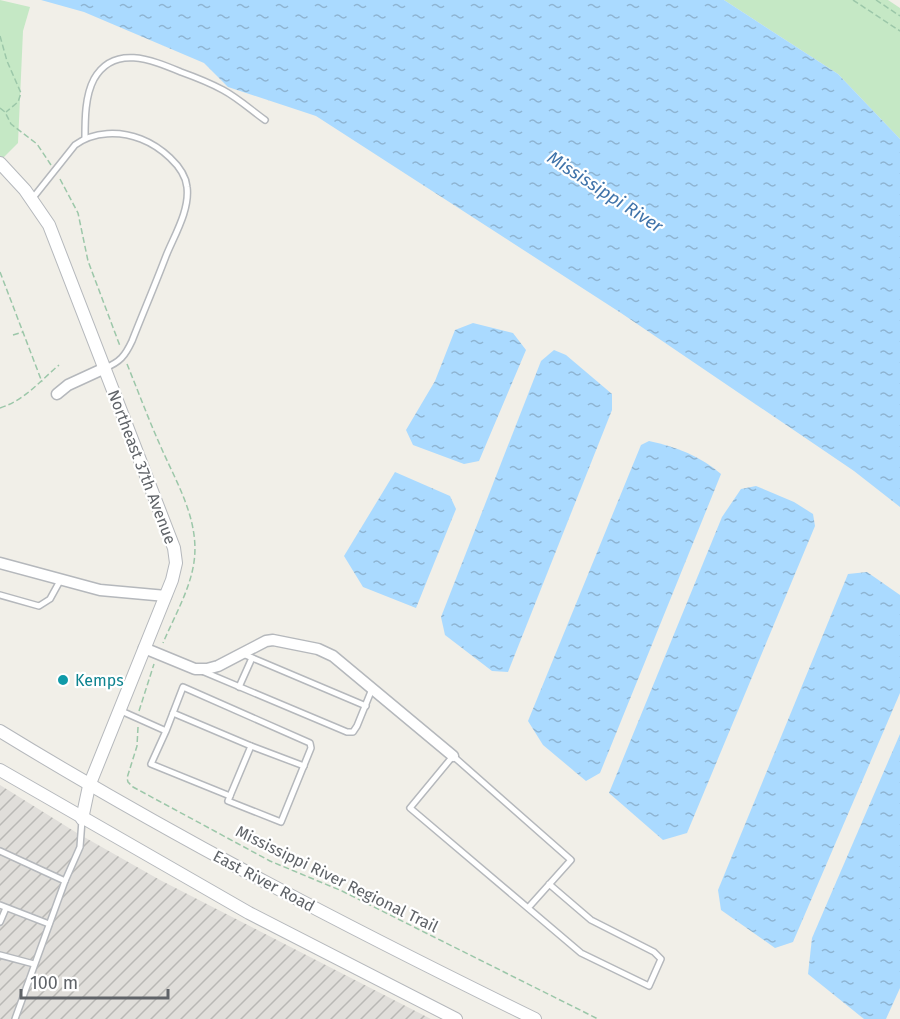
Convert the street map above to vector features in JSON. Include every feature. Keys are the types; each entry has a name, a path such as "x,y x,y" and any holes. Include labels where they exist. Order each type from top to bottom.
{"street":[{"name":"Northeast 37th Avenue","path":"0,163 32,199 49,225 174,548 176,562 166,596 89,786 82,819"},
{"path":"57,394 68,385 105,368"},
{"path":"0,563 100,590 166,596"},
{"path":"144,648 195,669 218,666 246,655 266,641 318,649 333,656 453,756"},
{"name":"East River Road","path":"0,731 89,786 325,913 535,1019"},
{"name":"East River Road","path":"0,770 98,829 249,914 456,1019"}],"lane":[{"path":"85,138 88,98 94,80 109,62 119,58 145,59 198,79 223,90 265,120"},
{"path":"32,199 67,154 85,138 113,133 148,142 159,149 179,169 187,187 183,214 132,341 118,363 105,368"},
{"path":"0,595 39,606 50,599 61,579"},
{"path":"239,687 246,655 366,706"},
{"path":"195,669 347,732 353,732 357,726 373,689"},
{"path":"230,796 151,764 183,687 310,743 311,747 281,822 228,801 251,746"},
{"path":"119,710 166,730"},
{"path":"173,713 304,766"},
{"path":"528,908 549,884 571,860 453,756 410,808 581,953 649,986 661,959 654,952 591,920 549,884"},
{"path":"15,1019 64,881 80,847 82,819"},
{"path":"0,851 64,881"},
{"path":"0,922 3,906 49,924"},
{"path":"0,955 34,964"}],"path":[{"path":"853,0 900,31"},
{"path":"876,0 900,16"},
{"path":"0,36 7,61 21,93 18,102 5,112 0,108"},
{"path":"0,272 42,382"},
{"path":"13,335 24,332"},
{"path":"0,408 16,402 59,365"},
{"name":"Mississippi River Regional Trail","path":"138,718 137,746 127,778 133,787 270,861 342,891 598,1019"}],"shaded area":[{"path":"0,785 77,833 160,880 431,1019 0,1019"}],"green space":[{"path":"0,0 30,7 23,31 18,143 0,161"},
{"path":"724,0 888,0 900,8 900,139 838,74"}],"water":[{"name":"Mississippi River","path":"41,0 724,0 838,74 900,139 900,507 854,471 621,313 316,116 228,87 204,63 84,12"},
{"path":"473,323 513,333 526,350 479,461 464,464 413,445 406,430 435,381 455,330"},
{"path":"554,350 566,355 612,394 612,410 508,672 492,671 445,635 441,617 541,361"},
{"path":"649,441 688,453 721,474 600,773 586,781 543,745 528,721 641,445"},
{"path":"395,472 450,496 456,509 416,608 363,587 344,556"},
{"path":"756,486 794,502 813,514 815,526 687,833 663,840 609,793 722,517 741,489"},
{"path":"867,572 900,595 900,693 793,942 775,948 721,910 718,890 848,574"},
{"path":"900,734 900,988 886,1019 864,1019 808,974 812,938"}],"place":[{"name":"Kemps","path":"63,680"}]}
